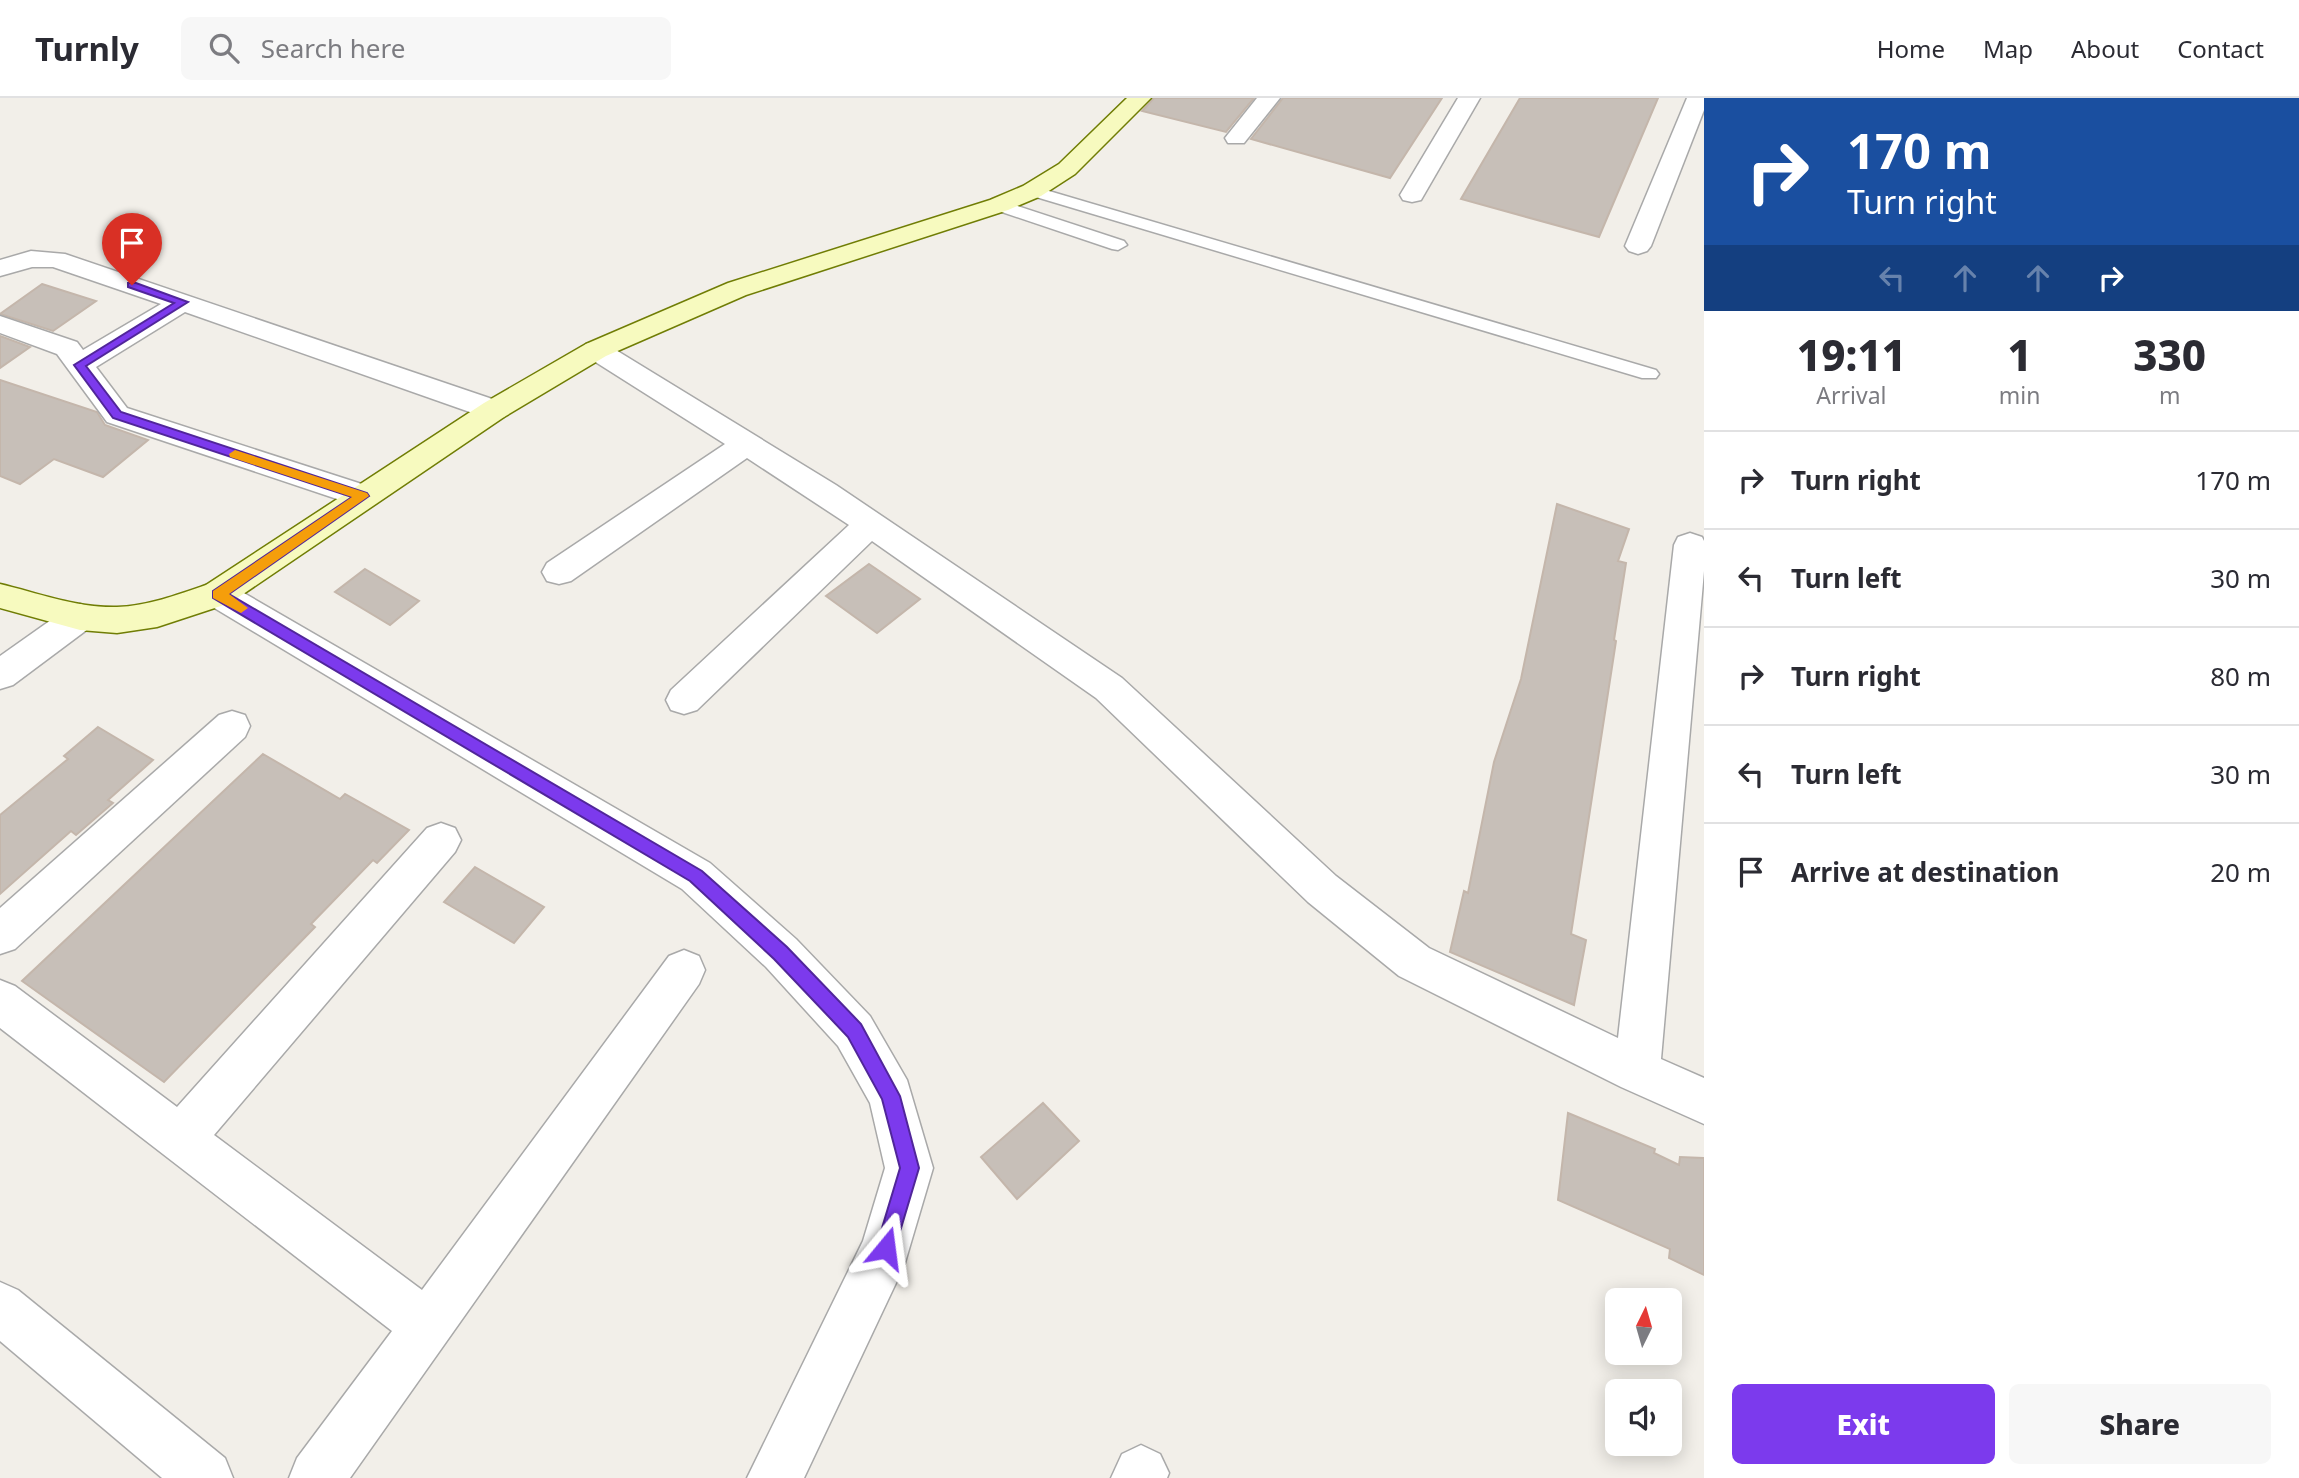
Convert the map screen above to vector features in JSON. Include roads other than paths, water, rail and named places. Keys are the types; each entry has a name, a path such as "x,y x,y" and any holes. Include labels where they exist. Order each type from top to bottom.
{"street":[{"path":"0,596 80,617 117,620 157,614 218,594 494,410 596,350 737,289 999,205 1032,191 1067,169 1140,98"},
{"path":"1236,138 1269,98"},
{"path":"1412,195 1469,98"},
{"path":"1638,246 1698,98"},
{"path":"0,268 31,259 56,259 494,410"},
{"path":"79,365 183,302"},
{"path":"0,324 67,348 117,415 363,496"},
{"path":"596,350 871,524 1109,688 1322,889 1413,962 1636,1071 1704,1101"},
{"path":"559,572 746,444"},
{"path":"684,700 871,524"},
{"path":"1636,1071 1690,545"},
{"path":"218,594 696,876 781,953 854,1031 891,1096 909,1168 886,1248 775,1478"},
{"path":"0,675 80,617"},
{"path":"0,935 232,726"},
{"path":"181,1137 441,840"},
{"path":"317,1478 684,970"},
{"path":"0,1002 427,1326"},
{"path":"3,1317 205,1478"}],"lane":[{"path":"1032,191 1649,374"},
{"path":"999,205 1118,246"}]}
